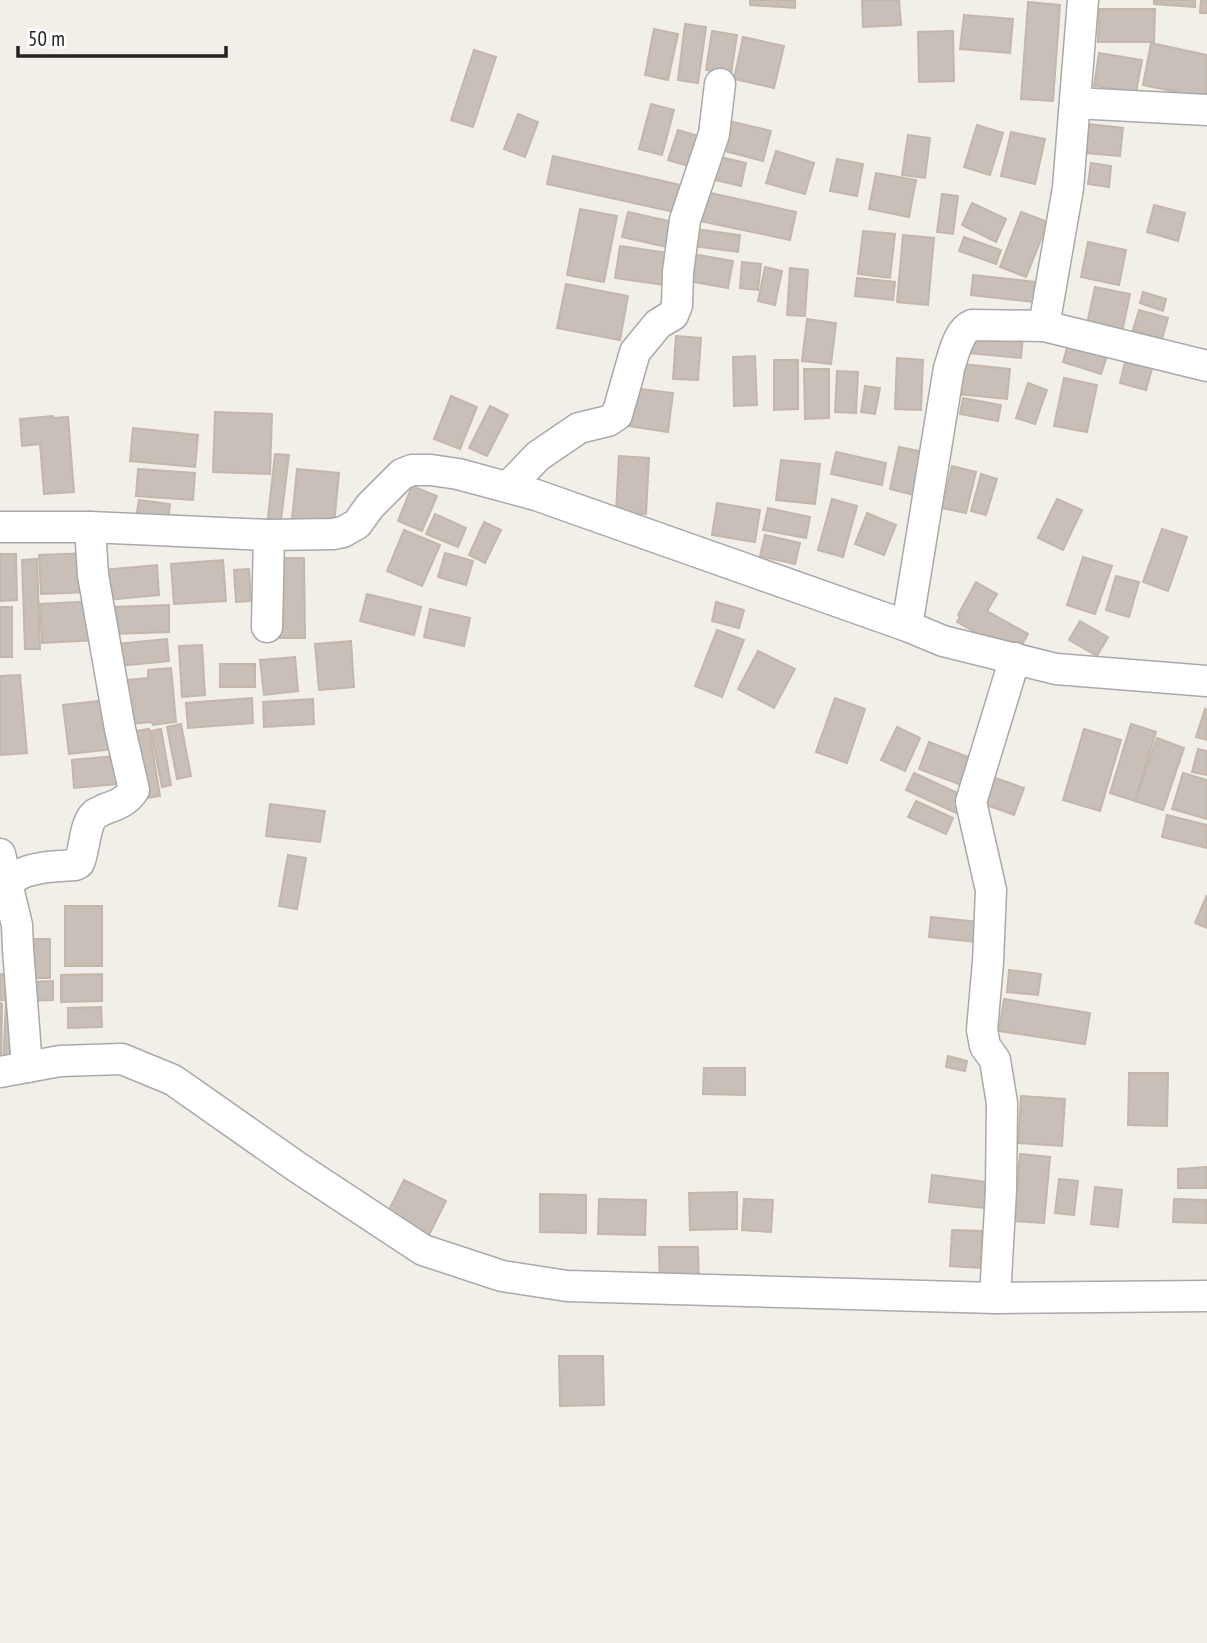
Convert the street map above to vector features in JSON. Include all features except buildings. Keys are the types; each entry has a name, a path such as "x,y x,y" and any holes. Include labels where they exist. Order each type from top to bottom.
{"street":[{"path":"1044,326 1068,188 1083,0"},
{"path":"508,487 538,456 579,428 608,421 617,415 635,352 658,324 673,315 677,304 685,220 714,134 720,84"},
{"path":"1075,103 1207,110"},
{"path":"907,626 949,368 962,333 967,327 1044,326 1207,366"},
{"path":"0,527 90,527 269,535 343,532 357,524 370,506 402,474 412,470 431,470 458,474 536,495 943,641 1056,669 1207,681"},
{"path":"90,527 93,575 134,790 123,802 95,813 85,835 79,863 2,872 17,925 14,1070 60,1061 122,1059 173,1080 297,1167 423,1250 502,1276 567,1286 995,1298 1207,1296"},
{"path":"267,627 269,535"},
{"path":"995,1298 1001,1190 1002,1103 995,1060 985,1046 982,1030 991,890 971,802 1015,658"}]}
